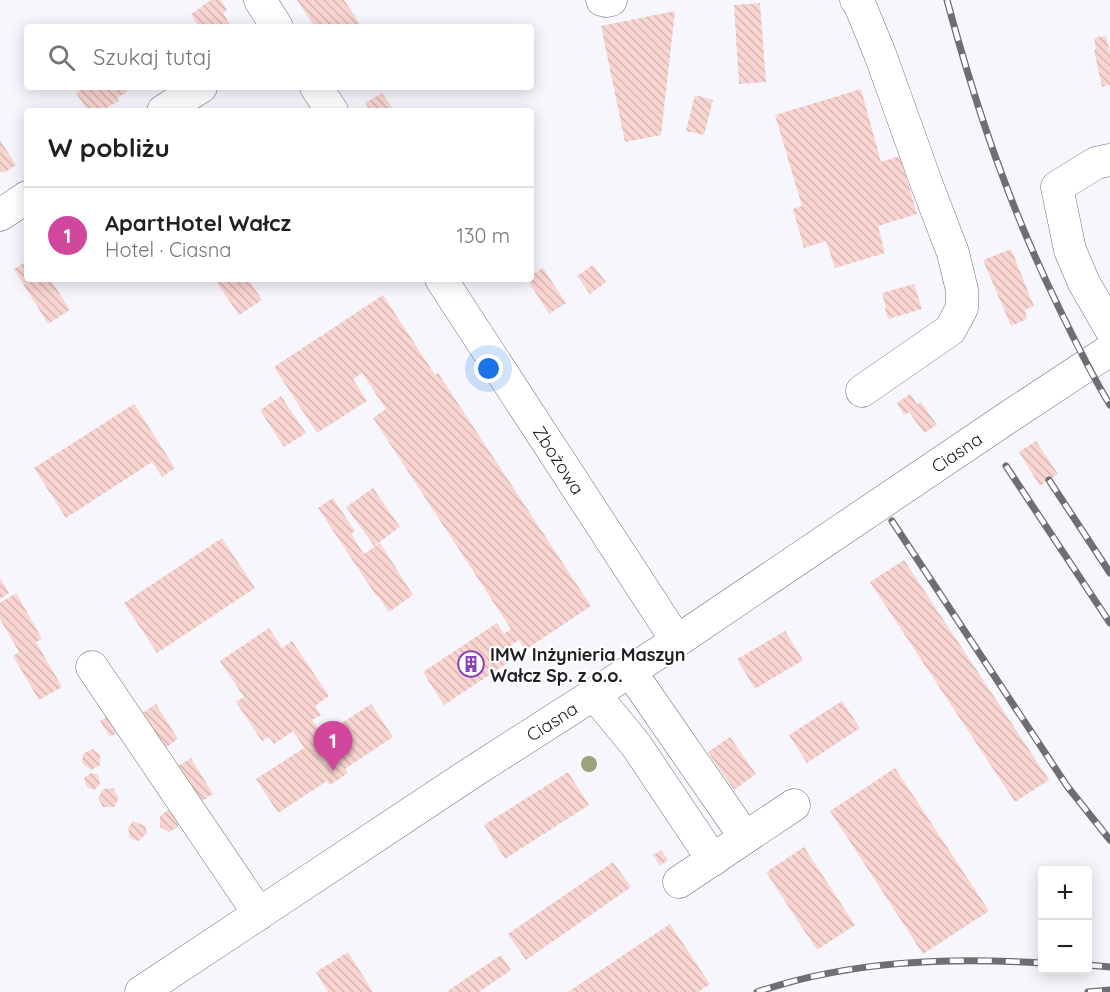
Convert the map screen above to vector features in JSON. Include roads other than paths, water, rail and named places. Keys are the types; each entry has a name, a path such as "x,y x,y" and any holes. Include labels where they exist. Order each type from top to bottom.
{"street":[{"path":"260,0 275,24"},
{"path":"602,0 611,0"},
{"path":"856,0 880,54 953,254 962,290 963,308 950,330 862,391"},
{"path":"168,108 196,90"},
{"path":"318,90 330,108"},
{"path":"1110,160 1096,163 1058,187 1070,250 1084,283 1110,328"},
{"path":"0,215 24,200"},
{"name":"Zbożowa","path":"443,282 677,641"},
{"name":"Ciasna","path":"141,992 462,779 677,641 1110,350"},
{"path":"92,667 259,914"},
{"path":"630,671 745,837"},
{"path":"594,694 636,745 713,860"},
{"path":"679,882 794,805"}],"railway":[{"path":"947,0 982,119 1025,233 1059,308 1110,405"},
{"path":"1006,466 1110,623"},
{"path":"1049,480 1110,573"},
{"path":"892,521 1067,786 1110,840"},
{"path":"757,992 827,974 898,964 934,961 1038,963"},
{"path":"1092,965 1110,967"},
{"path":"1088,992 1110,990"}],"place":[{"name":"IMW Inżynieria Maszyn Wałcz Sp. z o.o.","path":"471,664"},
{"name":"ApartHotel Wałcz","path":"333,771"}]}
